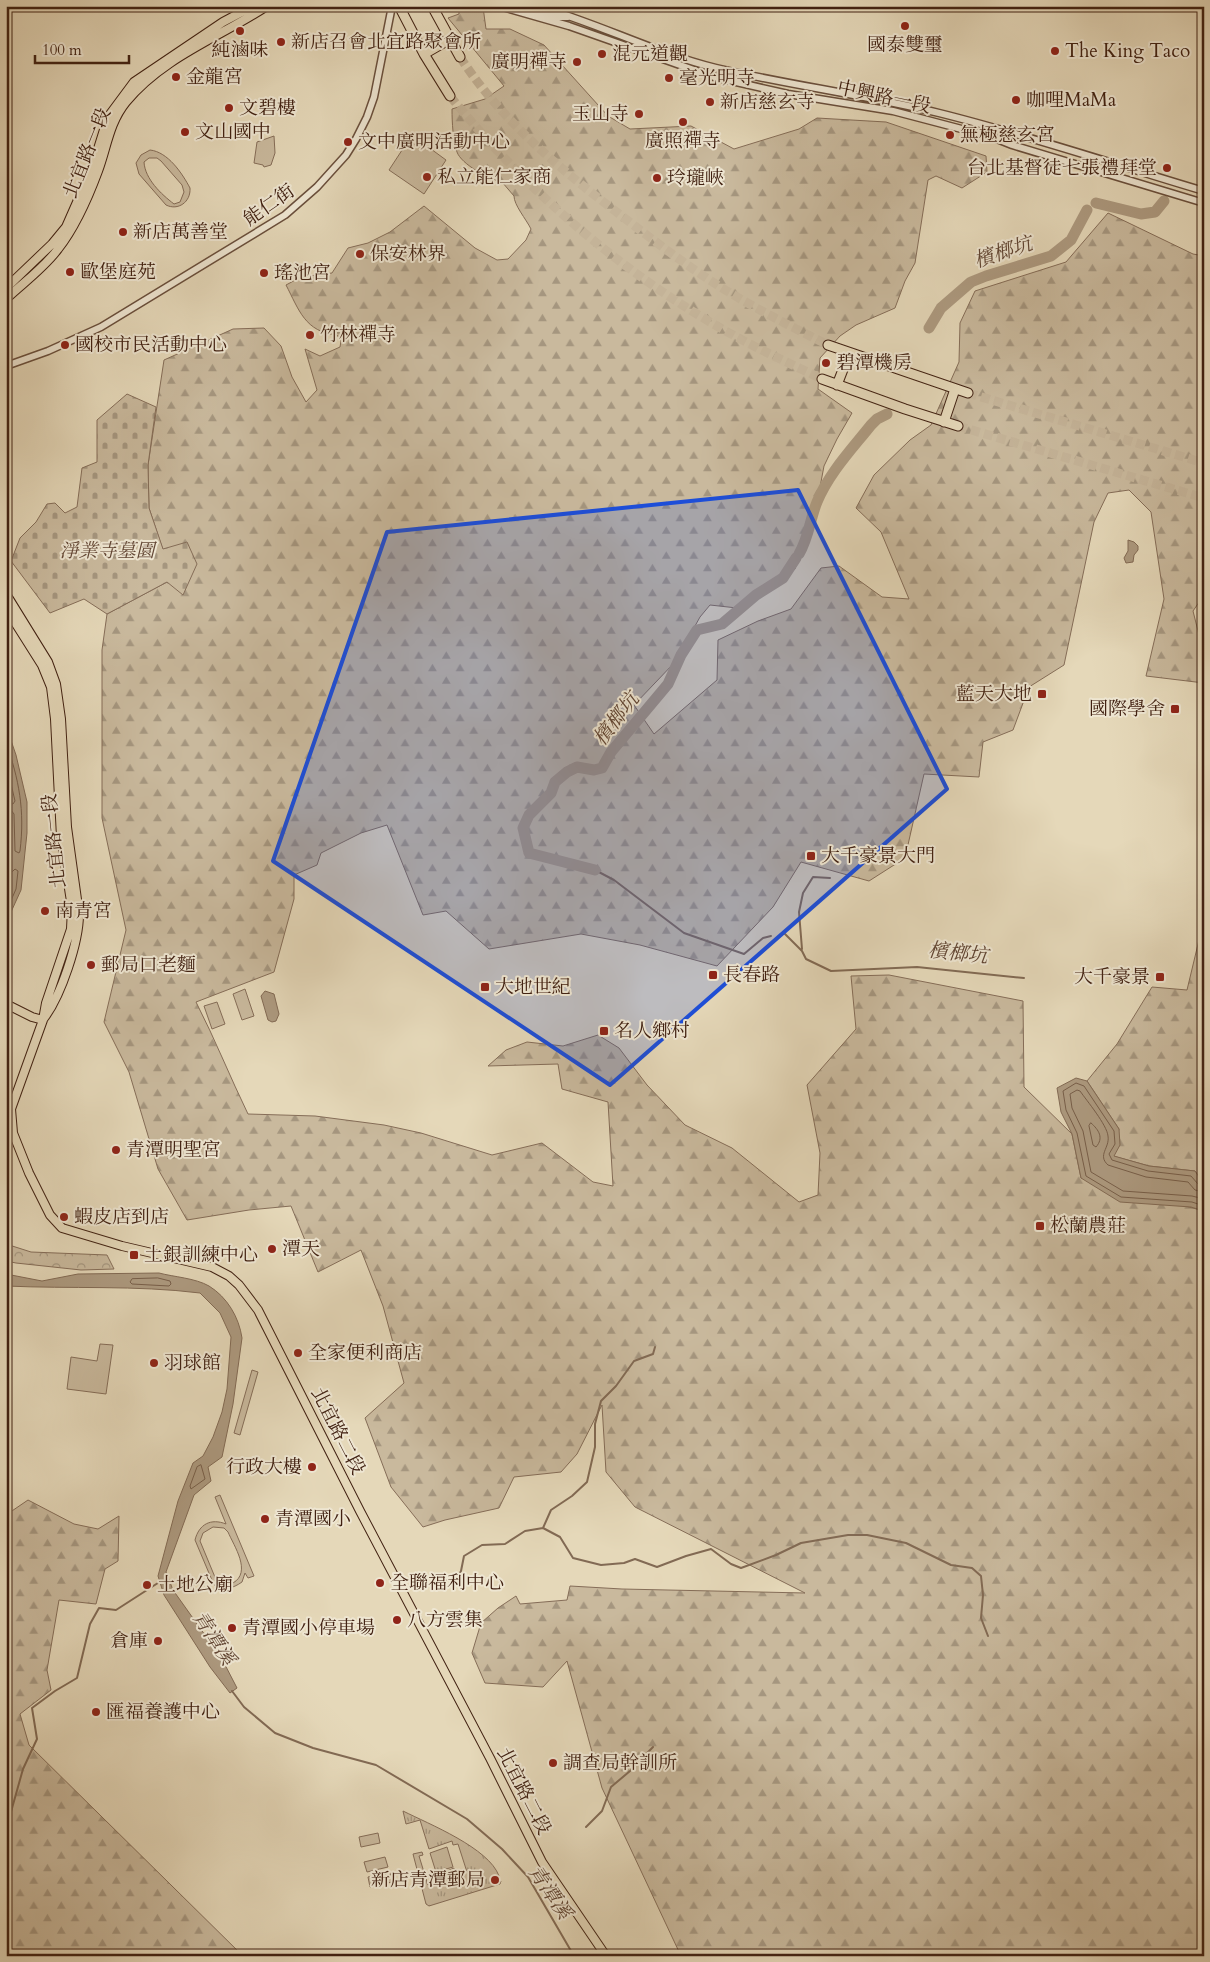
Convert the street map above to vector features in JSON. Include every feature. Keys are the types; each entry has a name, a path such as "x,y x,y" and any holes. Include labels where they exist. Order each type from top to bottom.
{"highway":[{"path":"399,6 424,54 450,96"},
{"path":"432,6 460,57"},
{"path":"424,54 450,39"},
{"path":"828,345 849,354 968,393"},
{"path":"837,385 849,354"},
{"path":"822,379 958,426"},
{"path":"944,422 955,388"}],"main road":[{"name":"北宜路一段","path":"6,288 52,244 66,227 92,168 108,117 134,82 216,27 253,6"},
{"name":"北宜路一段","path":"6,299 58,250 73,227 98,171 114,120 126,101 151,76 203,42 267,6"},
{"name":"北宜路一段","path":"6,594 48,662 56,684 61,719 67,827 79,914 79,928 75,943 53,1007 43,1020"},
{"name":"北宜路一段","path":"6,608 42,665 51,687 55,719 57,795 61,837 72,908 72,929 46,1003 43,1020"},
{"path":"6,1004 32,1017 43,1020"},
{"name":"北宜路二段","path":"43,1020 10,1114 13,1133 29,1173 50,1215 62,1228 73,1233 212,1267 229,1276 246,1292 258,1310 542,1862 606,1956"}],"street":[{"name":"能仁街","path":"6,366 54,349 94,331 249,237 301,202 346,156 367,117 374,96 392,6"},
{"name":"中興路一段","path":"499,6 569,26 714,77 788,94 894,111 992,138 1204,203"},
{"path":"516,6 547,15 572,17"},
{"name":"中興路一段","path":"537,6 714,68 788,84 867,97 963,119 1204,191"},
{"path":"547,15 569,26"}],"highlighted area":[{"path":"798,490 947,789 610,1085 273,861 387,532"}],"green space":[{"path":"459,6 483,7 486,29 510,29 544,45 608,116 630,129 691,126 734,149 799,129 817,118 886,122 986,156 987,172 962,188 936,176 928,180 915,263 905,281 895,308 856,325 840,336 820,358 818,389 852,413 824,466 817,503 795,569 737,608 710,605 700,617 675,662 634,705 654,734 717,680 718,640 758,621 791,609 821,568 839,566 882,597 909,599 881,532 856,508 874,475 910,440 931,425 959,362 960,323 975,291 1066,262 1108,213 1193,254 1204,256 1204,595 1193,611 1199,635 1204,635 1204,683 1146,676 1164,599 1151,512 1129,490 1108,493 1094,522 1064,665 1029,687 1013,730 983,742 979,777 924,774 905,858 869,881 801,862 773,907 717,966 640,945 581,934 489,949 446,911 423,915 387,825 361,833 321,853 317,865 294,875 294,899 274,972 196,1002 248,1114 315,1116 384,1125 421,1133 492,1155 542,1143 593,1182 613,1186 608,1102 562,1089 558,1064 488,1066 506,1050 527,1042 563,1046 598,1035 619,1048 647,1085 685,1125 732,1148 799,1202 818,1195 820,1153 807,1085 856,1029 851,976 889,975 1023,1001 1024,1087 1072,1134 1081,1178 1204,1211 1204,1956 681,1956 602,1788 567,1661 543,1687 485,1683 472,1653 481,1623 516,1596 520,1604 567,1600 570,1586 805,1593 635,1507 606,1472 602,1405 577,1454 561,1472 514,1477 499,1508 423,1527 391,1487 365,1418 404,1383 383,1306 361,1250 318,1272 291,1206 249,1210 187,1220 158,1169 129,1072 104,1022 126,930 102,818 102,650 107,614 167,582 163,550 149,508 148,465 164,360 233,329 264,328 281,346 292,377 306,402 317,390 305,349 320,356 340,347 341,341 337,335 317,329 304,318 286,285 301,277 332,273 348,248 368,243 390,232 424,206 475,248 497,260 508,259 526,240 531,229 518,208 514,196 502,182 484,175 470,166 457,152 453,131 452,109 485,99 504,86 448,18 459,14"},
{"path":"274,136 275,153 271,165 264,167 254,163 257,142"},
{"path":"408,141 416,145 420,141 446,160 424,194 389,170"},
{"path":"150,150 163,155 174,164 190,188 190,193 183,204 175,207 166,205 139,174 136,163 141,155","holes":["149,158 157,158 182,185 184,192 180,202 174,204 169,200 154,186 147,174 144,162"]},
{"name":"淨業寺墓園","path":"127,394 156,407 148,465 149,508 163,549 187,542 197,564 183,595 167,582 107,614 84,599 50,613 11,561 20,538 36,522 47,504 55,503 65,513 77,507 82,468 97,462 97,420"},
{"path":"1204,919 1204,1184 1195,1171 1149,1166 1113,1156 1119,1129 1087,1081 1117,1044 1152,987 1187,990"},
{"path":"245,989 254,1016 242,1020 233,994"},
{"path":"217,1002 225,1024 212,1029 204,1006"},
{"path":"6,1244 31,1252 107,1255 114,1269 81,1270 6,1261"},
{"path":"100,1344 113,1345 106,1394 67,1389 71,1357 97,1361"},
{"path":"252,1370 258,1372 240,1435 234,1433"},
{"path":"220,1495 254,1576 248,1578 245,1573 242,1582 228,1588 214,1585 195,1540 199,1530 206,1524 221,1522 226,1524 215,1497","holes":["213,1527 224,1528 234,1544 241,1566 238,1578 229,1584 217,1582 200,1541 203,1533"]},
{"path":"28,1500 74,1524 98,1529 119,1516 118,1561 105,1569 96,1604 59,1600 47,1670 51,1690 20,1714 29,1745 243,1956 6,1956 6,1515"},
{"path":"403,1811 457,1838 483,1856 493,1866 499,1876 490,1879 491,1884 501,1881 500,1884 429,1906 426,1904 413,1854 422,1852 423,1855 419,1856 428,1885 439,1882 436,1874 444,1872 443,1880 452,1877 447,1871 454,1868 456,1876 467,1872 458,1844 453,1845 452,1841 429,1849 420,1820 406,1824"},
{"path":"378,1833 380,1843 361,1847 359,1837"},
{"path":"447,1847 453,1867 436,1872 430,1853"},
{"path":"385,1857 388,1867 367,1872 364,1862"},
{"path":"390,1872 392,1882 370,1887 368,1877"}],"water":[{"path":"1128,540 1138,546 1138,550 1134,555 1133,562 1126,563 1124,558 1128,551"},
{"path":"6,726 16,755 27,802 27,833 21,890 6,923 6,884 11,837 7,822 10,820 6,804"},
{"path":"265,991 274,994 279,1014 276,1021 268,1020 261,996"},
{"path":"1076,1078 1087,1081 1119,1129 1120,1145 1114,1156 1149,1166 1195,1171 1204,1184 1204,1211 1191,1207 1120,1202 1081,1178 1072,1134 1061,1112 1057,1088"},
{"path":"159,1273 197,1281 209,1286 231,1308 242,1338 233,1404 222,1457 208,1467 211,1481 194,1495 166,1572 173,1590 222,1659 237,1688 230,1693 210,1667 164,1595 158,1576 178,1501 193,1463 203,1456 213,1437 222,1412 227,1389 231,1337 220,1313 200,1293 127,1288 6,1286 6,1274 42,1281 78,1274"}],"waterway":[{"name":"檳榔坑","path":"1096,203 1141,214 1155,212 1164,201"},
{"name":"檳榔坑","path":"929,328 941,308 971,282 1051,256 1071,240 1087,210"},
{"name":"檳榔坑","path":"799,554 817,502 828,481 871,425 877,419 887,414"},
{"name":"檳榔坑","path":"595,870 529,853 523,828 529,815 551,793 555,782 567,772 577,767 594,770 602,768 611,752 668,684 681,655 697,630 722,624 756,595 783,578 796,558"},
{"name":"檳榔坑","path":"595,870 614,880 684,933 744,954 763,938 771,936"},
{"path":"802,949 799,912 803,893 813,877 830,878"},
{"name":"檳榔坑","path":"783,932 802,951 806,959 831,971 917,967 1024,978"},
{"path":"543,1528 551,1510 572,1496 587,1482 595,1447 595,1424 601,1401 616,1386 634,1361 653,1354 655,1347"},
{"path":"440,1582 458,1577 464,1556 482,1545 505,1544 525,1531 543,1528 560,1537 573,1558 601,1565 624,1563 635,1559 657,1567 711,1549 731,1564 741,1568 801,1543 848,1535 867,1535 906,1543 951,1565 972,1568 981,1576 983,1595 981,1618 988,1636"},
{"path":"6,1822 9,1819 23,1769 37,1739 32,1708 77,1678 90,1624 99,1608 116,1610 161,1581"},
{"name":"青潭溪","path":"232,1691 244,1707 275,1733 313,1748 376,1765 467,1819 502,1849 528,1877 574,1956"},
{"path":"586,1827 602,1811 611,1787 630,1771 653,1747"}],"tunnel":[{"path":"460,57 475,79 510,119 548,156 589,191 667,250 712,281 764,312 828,345"},
{"path":"450,96 479,130 540,194 607,252 679,303 717,326 822,379"},
{"path":"968,393 1204,463"},
{"path":"958,426 1204,498"}],"place":[{"name":"國泰雙璽","path":"905,26"},
{"name":"純滷味","path":"240,31"},
{"name":"新店召會北宜路聚會所","path":"281,42"},
{"name":"The King Taco","path":"1055,51"},
{"name":"混元道觀","path":"602,54"},
{"name":"廣明禪寺","path":"577,62"},
{"name":"金龍宮","path":"176,77"},
{"name":"毫光明寺","path":"669,78"},
{"name":"咖哩MaMa","path":"1016,100"},
{"name":"新店慈玄寺","path":"710,102"},
{"name":"文碧樓","path":"229,108"},
{"name":"玉山寺","path":"639,114"},
{"name":"廣照禪寺","path":"683,122"},
{"name":"文山國中","path":"185,132"},
{"name":"無極慈玄宮","path":"950,135"},
{"name":"文中廣明活動中心","path":"348,142"},
{"name":"台北基督徒七張禮拜堂","path":"1167,168"},
{"name":"私立能仁家商","path":"427,177"},
{"name":"玲瓏峽","path":"657,178"},
{"name":"新店萬善堂","path":"123,232"},
{"name":"保安林界","path":"360,254"},
{"name":"歐堡庭苑","path":"70,272"},
{"name":"瑤池宮","path":"264,273"},
{"name":"竹林禪寺","path":"310,335"},
{"name":"國校市民活動中心","path":"65,345"},
{"name":"碧潭機房","path":"826,363"},
{"name":"藍天大地","path":"1042,694"},
{"name":"國際學舍","path":"1175,709"},
{"name":"大千豪景大門","path":"811,856"},
{"name":"南青宮","path":"45,911"},
{"name":"郵局口老麵","path":"91,965"},
{"name":"長春路","path":"713,975"},
{"name":"大千豪景","path":"1160,977"},
{"name":"大地世紀","path":"485,987"},
{"name":"名人鄉村","path":"604,1031"},
{"name":"青潭明聖宮","path":"116,1150"},
{"name":"蝦皮店到店","path":"64,1217"},
{"name":"松蘭農莊","path":"1040,1226"},
{"name":"潭天","path":"272,1249"},
{"name":"土銀訓練中心","path":"134,1255"},
{"name":"全家便利商店","path":"298,1353"},
{"name":"羽球館","path":"154,1363"},
{"name":"行政大樓","path":"312,1467"},
{"name":"青潭國小","path":"265,1519"},
{"name":"全聯福利中心","path":"380,1583"},
{"name":"土地公廟","path":"147,1585"},
{"name":"八方雲集","path":"397,1620"},
{"name":"青潭國小停車場","path":"232,1628"},
{"name":"倉庫","path":"158,1641"},
{"name":"匯福養護中心","path":"96,1712"},
{"name":"調查局幹訓所","path":"553,1763"},
{"name":"新店青潭郵局","path":"495,1880"}]}
